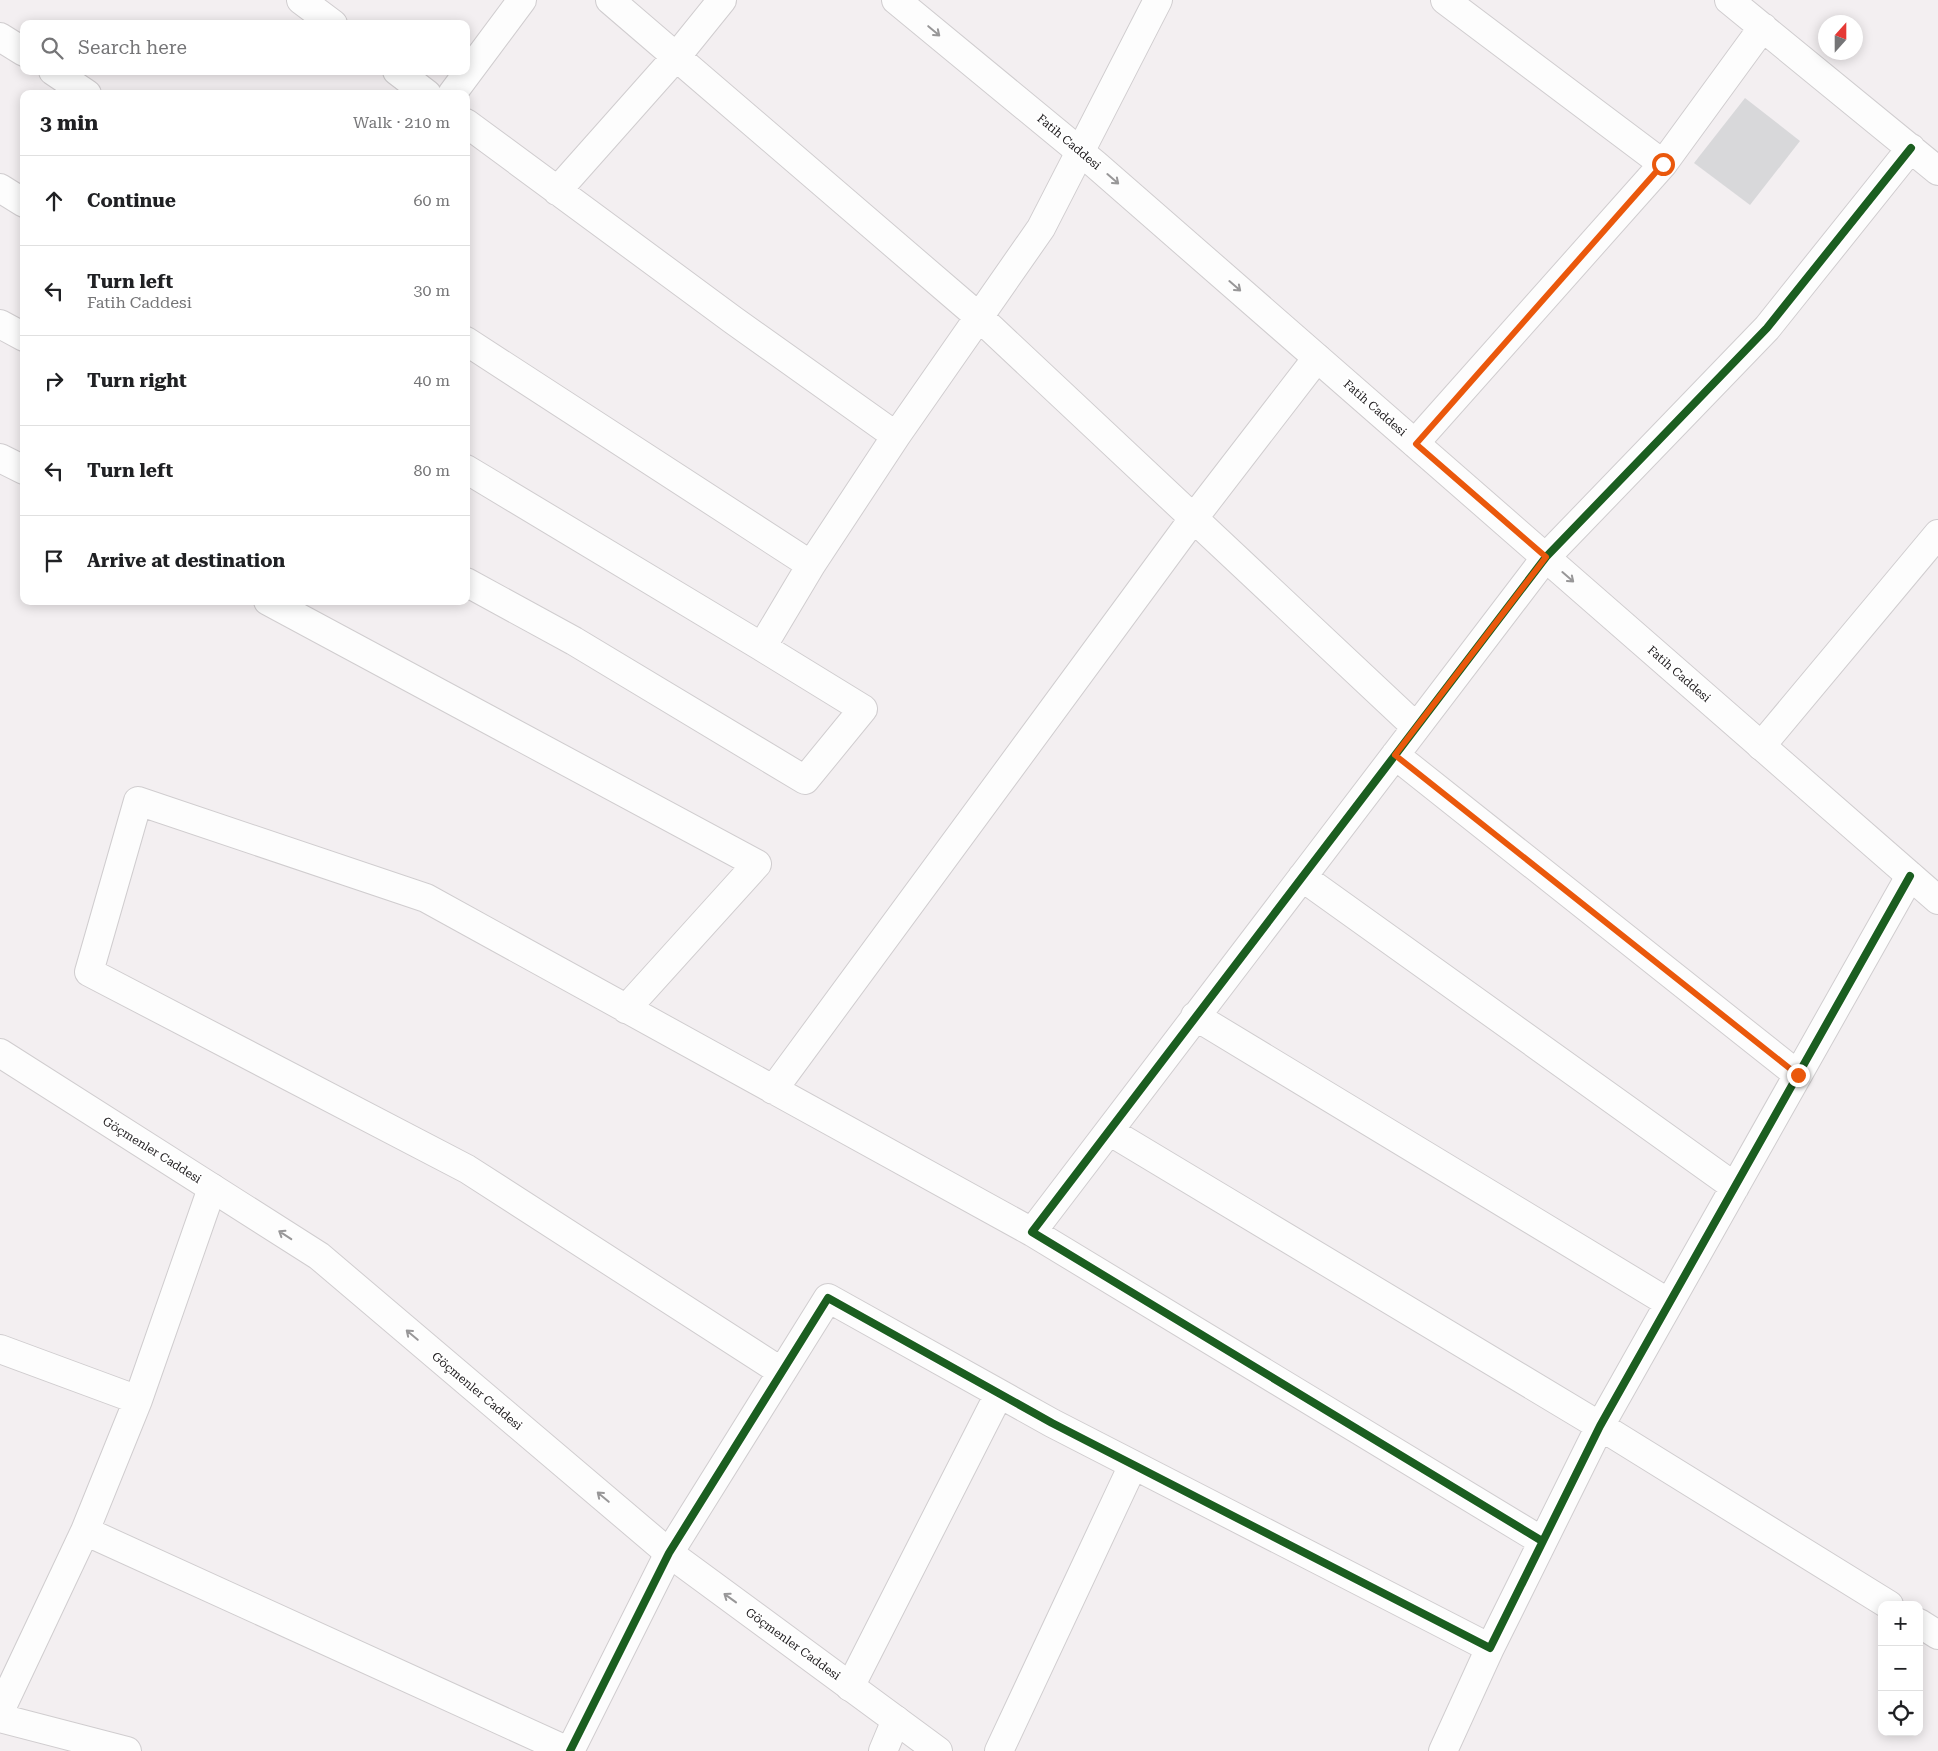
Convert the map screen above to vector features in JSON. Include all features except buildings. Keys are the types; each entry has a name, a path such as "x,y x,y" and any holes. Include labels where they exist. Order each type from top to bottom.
{"street":[{"path":"301,0 328,20"},
{"path":"470,70 522,0"},
{"path":"610,0 979,317 1192,519 1416,727"},
{"path":"557,190 676,57 722,0"},
{"name":"Fatih Caddesi","path":"896,0 1080,151 1938,900"},
{"path":"762,647 811,565 896,436 1041,228 1158,0"},
{"path":"1445,0 1663,164"},
{"path":"1416,444 1663,164 1749,11 1938,171"},
{"path":"0,37 20,50"},
{"path":"59,75 82,90"},
{"path":"402,75 422,90"},
{"path":"455,90 466,75"},
{"path":"470,126 733,320 896,436"},
{"path":"1032,1232 1546,557 1767,328 1911,148"},
{"path":"0,188 20,200"},
{"path":"0,324 20,335"},
{"path":"470,344 811,565"},
{"path":"773,1090 1192,519 1317,358"},
{"path":"0,458 20,468"},
{"path":"470,471 863,709 806,780 574,641 470,584"},
{"path":"1761,746 1938,534"},
{"path":"275,605 757,864 626,1009"},
{"path":"1395,755 1798,1075"},
{"path":"782,1372 468,1169 89,972 138,801 426,898 1032,1232 1542,1541"},
{"path":"1443,1751 1490,1648 1600,1426 1910,876"},
{"path":"1302,877 1735,1187"},
{"path":"1196,1016 1669,1303"},
{"name":"Göçmenler Caddesi","path":"0,1053 319,1256 669,1553 938,1751"},
{"path":"1109,1131 1600,1426 1883,1601"},
{"path":"0,1711 85,1531 138,1400 212,1188"},
{"path":"85,1531 569,1751 669,1553 828,1298 999,1394 1133,1465 1490,1648"},
{"path":"0,1349 138,1400"},
{"path":"850,1687 999,1394"},
{"path":"999,1751 1133,1465"},
{"path":"1923,1626 1938,1635"},
{"path":"0,1718 127,1751"},
{"path":"884,1751 896,1720"}],"cycle path":[{"path":"1542,1541 1032,1232 1546,557 1767,328 1911,148"},
{"path":"570,1751 669,1553 828,1298 1052,1423 1490,1648 1600,1426 1910,876"}],"route":[{"path":"1663,164 1416,444 1546,557 1395,755 1798,1075"}]}
